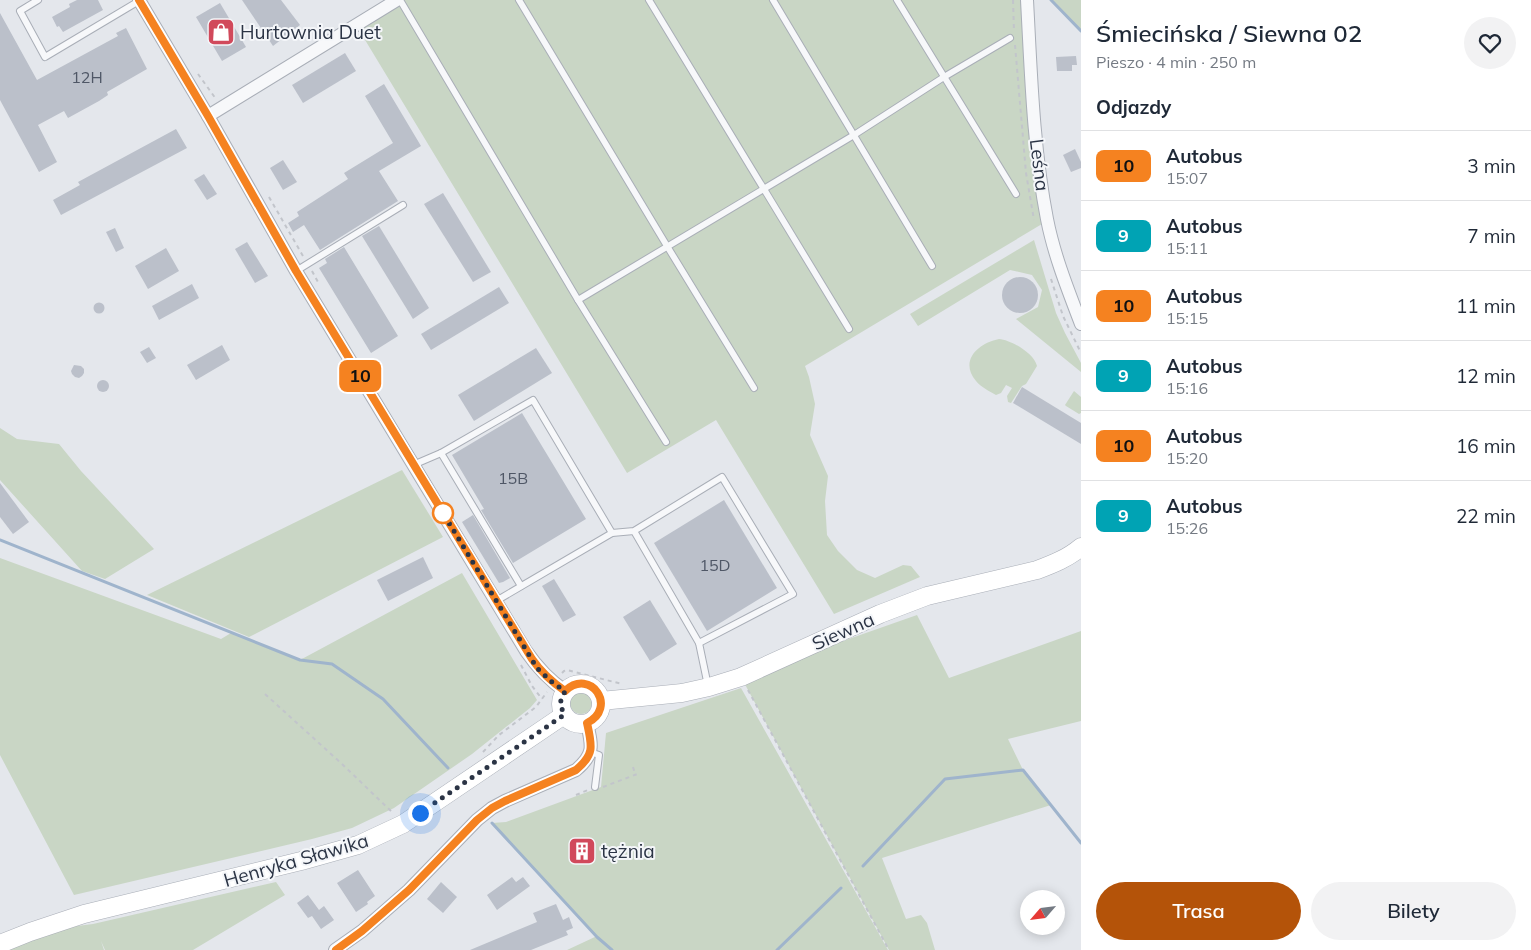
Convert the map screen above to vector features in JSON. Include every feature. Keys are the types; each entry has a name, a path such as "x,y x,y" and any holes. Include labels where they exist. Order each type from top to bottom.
{"main road":[{"name":"Siewna","path":"601,701 682,693 741,677 880,614 919,599 1037,570 1055,564 1072,555 1081,547"},
{"path":"574,684 585,684 596,690 601,701 600,712 587,723 574,723 564,715 560,703 565,691 574,684"},
{"name":"Henryka Sławika","path":"0,944 84,914 358,845 403,824 564,715"}],"street":[{"path":"139,0 208,116 296,271 537,668 565,691"},
{"path":"208,116 398,0"},
{"name":"Leśna","path":"1027,0 1030,69 1038,163 1046,211 1066,284 1081,324"},
{"path":"336,950 362,931 409,890 477,820 492,808 576,770 585,762 590,752 591,742 587,723"}],"lane":[{"path":"38,0 20,11 45,57 139,0"},
{"path":"398,0 578,300 666,442"},
{"path":"519,0 754,388"},
{"path":"649,0 849,329"},
{"path":"773,0 932,266"},
{"path":"896,0 1016,194"},
{"path":"578,300 854,135 944,77 1010,38"},
{"path":"296,271 403,205"},
{"path":"414,465 441,453 532,400 612,533"},
{"path":"441,453 521,586"},
{"path":"496,601 612,533 634,532 722,477 793,594 699,643"},
{"path":"634,532 699,643 709,687"},
{"path":"590,752 599,755 595,787"}],"path":[{"path":"741,677 889,950"},
{"path":"265,694 342,764 403,824"},
{"path":"633,767 635,774"},
{"path":"576,795 595,787 596,790 640,772"}],"green space":[{"path":"397,0 1027,0 1047,221 805,366 815,404 810,435 828,476 825,501 827,535 838,551 857,570 875,578 903,565 911,566 920,577 834,614 716,420 627,473 356,25"},
{"path":"1051,0 1081,0 1081,31"},
{"path":"1034,240 1056,313 1081,363 1081,372 1016,319 1038,307 1042,290 1032,275 1010,270 918,326 910,314"},
{"path":"999,339 1010,342 1027,352 1037,366 1011,403 1008,402 1007,396 1012,388 1006,385 1001,393 996,395 976,381 969,367 973,354 978,349 984,344"},
{"path":"1074,391 1081,397 1081,413 1079,414 1065,405"},
{"path":"0,428 17,439 59,444 81,471 154,549 105,579 82,571 0,480"},
{"path":"402,470 443,537 249,637 147,595"},
{"path":"0,558 221,639 231,633 300,660 462,573 537,700 530,708 472,754 394,808 352,828 74,895 0,755"},
{"path":"917,615 949,678 1081,631 1081,721 1008,739 1023,770 1051,805 882,858 906,919 921,915 927,923 935,950 889,950 741,677"},
{"path":"741,688 888,950 567,950 597,936 492,823 506,822 601,787 606,733"},
{"path":"577,692 585,692 592,699 592,707 585,714 577,714 570,707 570,699"},
{"path":"276,882 285,895 193,950 105,950 101,941 104,950 0,950 30,932 93,924"}],"building":[{"path":"77,0 98,0 103,10 63,32 59,26 57,27 52,17 70,7 69,4"},
{"path":"242,0 281,0 300,25 273,46"},
{"name":"Hurtownia Duet","path":"220,3 246,47 222,61 196,17"},
{"path":"0,13 37,80 118,36 116,33 126,28 147,69 107,92 108,95 99,101 68,118 64,111 38,125 57,162 39,172 0,100"},
{"path":"345,53 356,71 303,103 292,85"},
{"path":"1076,56 1077,65 1072,65 1072,71 1057,71 1056,57"},
{"path":"384,84 421,146 379,171 398,201 320,250 304,225 293,232 288,223 299,216 297,212 348,179 344,173 393,143 365,96"},
{"path":"176,129 187,148 61,215 53,200 80,185 78,182"},
{"path":"1075,149 1081,162 1081,168 1071,172 1063,155"},
{"path":"283,160 297,182 283,190 270,168"},
{"path":"204,174 217,194 207,200 194,180"},
{"path":"443,193 491,272 473,282 424,204"},
{"path":"379,226 429,308 413,319 362,236"},
{"path":"115,228 124,248 116,252 106,232"},
{"path":"247,242 268,276 255,283 235,249"},
{"path":"344,247 398,336 371,353 319,268 327,263 325,259"},
{"path":"166,248 179,271 148,289 135,266"},
{"path":"1020,277 1027,278 1033,282 1037,288 1037,302 1033,308 1027,312 1020,313 1013,312 1007,308 1003,302 1002,295 1003,288 1007,282 1013,278"},
{"path":"192,284 199,298 159,320 152,306"},
{"path":"499,287 509,303 431,350 421,334"},
{"path":"97,303 101,303 104,308 103,312 97,313 94,310 94,306"},
{"path":"222,345 230,360 196,380 187,365"},
{"path":"149,347 156,358 147,363 140,352"},
{"path":"536,348 552,373 474,421 458,395"},
{"path":"74,365 81,366 84,369 84,373 79,378 72,374 71,371"},
{"path":"105,380 108,381 108,391 101,392 98,391 97,384 98,381"},
{"path":"1022,387 1081,423 1081,444 1013,403"},
{"path":"522,413 586,519 513,563 481,510 484,509 452,455"},
{"path":"0,483 29,522 13,534 0,517"},
{"path":"724,500 777,588 707,631 654,543"},
{"path":"473,515 510,578 503,582 499,583 462,522"},
{"path":"423,557 433,578 388,601 377,580"},
{"path":"554,579 576,615 563,622 542,586"},
{"path":"650,600 677,644 650,661 623,617"},
{"path":"358,870 375,896 367,902 368,904 356,912 337,883"},
{"path":"512,877 516,882 523,877 530,886 497,910 487,895"},
{"path":"441,882 457,897 443,913 427,899"},
{"path":"308,895 319,910 324,906 334,920 321,929 312,916 308,918 297,903"},
{"path":"556,904 563,920 569,917 573,928 566,931 568,935 531,950 470,950 537,922 533,913"}],"waterway":[{"path":"1051,0 1081,31"},
{"path":"0,540 300,660 332,664 383,699 448,768"},
{"path":"863,866 945,779 1023,770 1081,843"},
{"path":"492,823 597,937 612,950"},
{"path":"777,950 841,888"}],"bus line":[{"name":"10","path":"139,0 208,116 296,271 537,668 565,691 574,684 580,683 591,686 596,690 601,701 600,712 587,723 591,742 590,752 585,762 576,770 492,808 477,820 409,890 362,931 336,950"}],"place":[{"name":"Hurtownia Duet","path":"221,32"},
{"name":"tężnia","path":"582,851"}],"route":[{"path":"420,813 564,715 560,703 565,691 537,668 443,513"}]}
